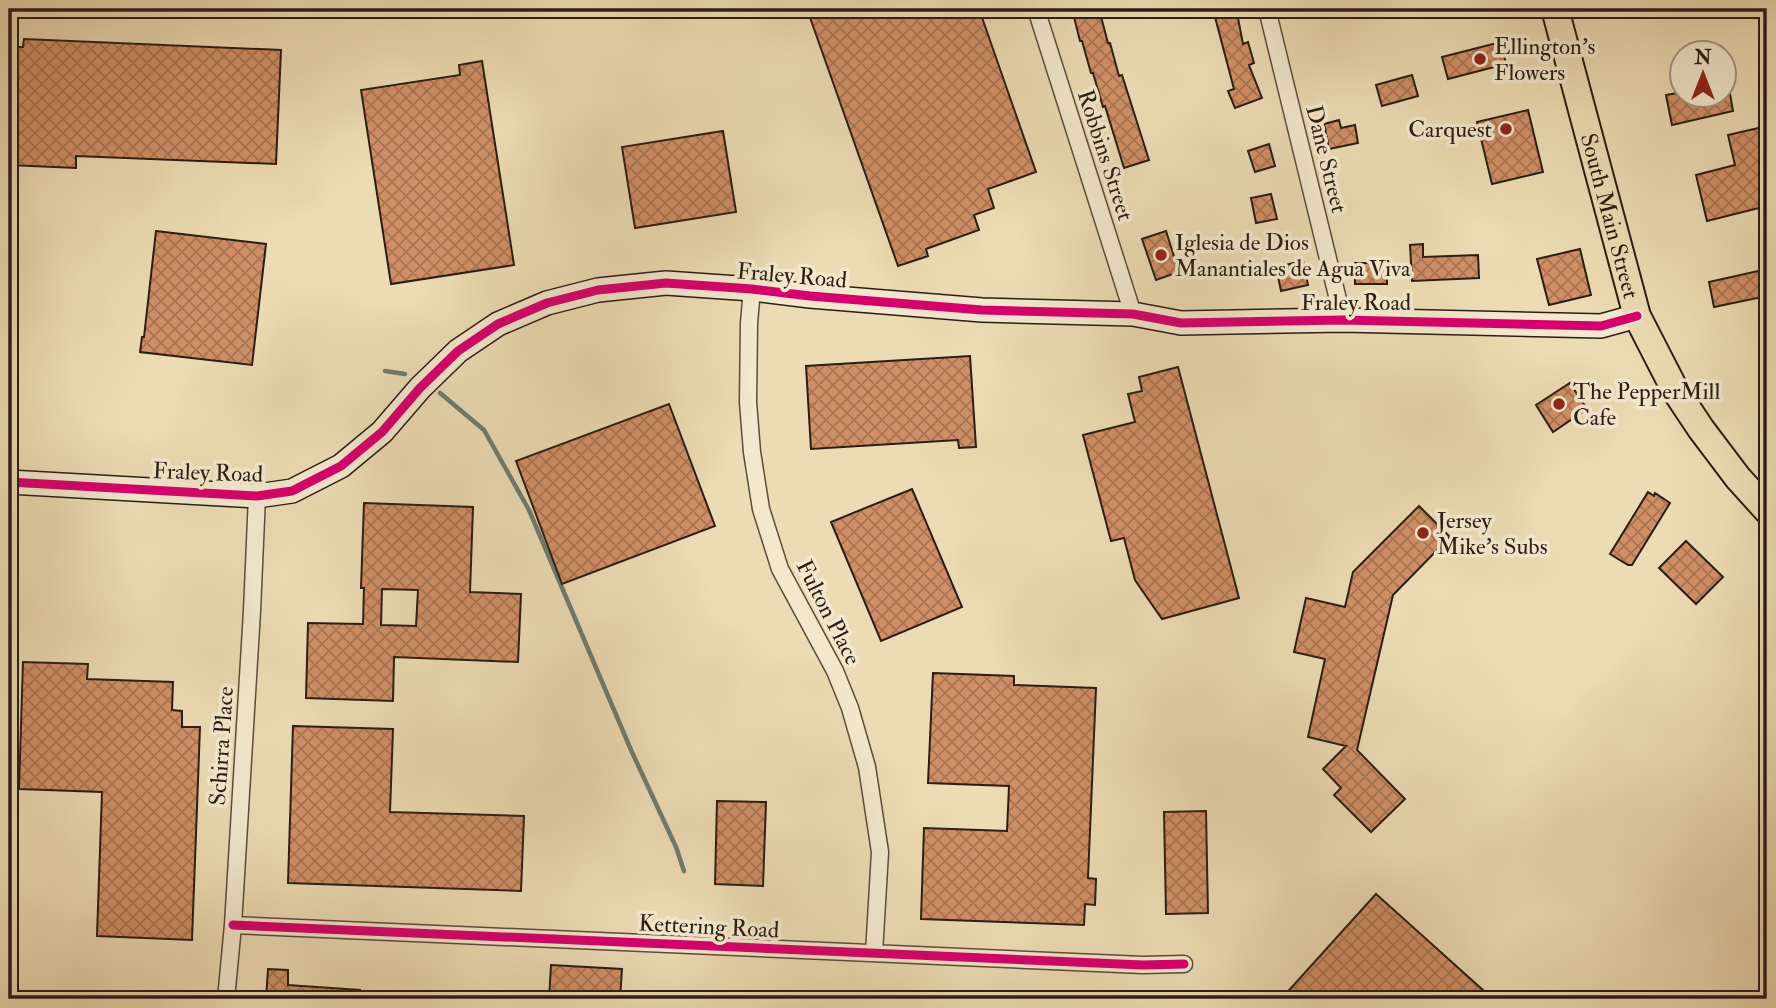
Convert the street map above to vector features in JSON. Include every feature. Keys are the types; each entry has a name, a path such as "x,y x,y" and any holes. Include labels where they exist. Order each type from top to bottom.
{"main road":[{"name":"South Main Street","path":"1555,9 1637,316 1675,390 1700,429 1767,510"}],"street":[{"name":"Robbins Street","path":"1036,9 1133,314"},
{"name":"Dane Street","path":"1267,9 1343,320"},
{"name":"Fraley Road","path":"9,482 257,496 292,491 341,466 382,432 457,351 498,324 547,303 598,290 666,284 982,310 1133,314 1181,323 1343,320 1601,326 1637,316"},
{"name":"Fulton Place","path":"752,289 748,402 761,509 780,569 835,671 850,708 867,767 880,852 874,953"},
{"name":"Schirra Place","path":"226,999 255,571 257,496"},
{"name":"Kettering Road","path":"233,925 1143,965 1184,964"}],"building":[{"path":"807,9 979,9 1036,172 988,189 994,208 974,215 979,230 926,249 928,256 898,266"},
{"path":"1072,9 1099,9 1108,43 1119,76 1122,75 1149,160 1124,168 1105,106 1103,107 1080,41"},
{"path":"1237,13 1243,44 1248,42 1254,63 1249,65 1262,98 1235,108 1228,91 1234,89 1215,17"},
{"path":"24,39 281,50 276,164 76,156 76,168 9,165 9,47 23,47"},
{"path":"1501,42 1506,64 1448,79 1442,57"},
{"path":"482,61 514,265 391,284 361,90 460,75 459,65"},
{"path":"1412,75 1418,96 1382,106 1376,85"},
{"path":"1669,108 1732,108 1733,111 1672,125"},
{"path":"1528,110 1543,172 1492,184 1477,122"},
{"path":"1339,120 1341,128 1355,125 1358,143 1329,149 1324,124"},
{"path":"1767,126 1767,206 1707,221 1696,175 1735,165 1728,135"},
{"path":"723,131 736,212 635,228 622,147"},
{"path":"1269,144 1275,166 1255,172 1248,151"},
{"path":"1271,194 1277,219 1256,223 1251,198"},
{"path":"156,231 266,244 252,365 140,352"},
{"name":"Iglesia de Dios Manantiales de Agua Viva","path":"1166,231 1179,272 1156,280 1142,239"},
{"path":"1423,244 1423,257 1478,255 1479,278 1412,281 1410,245"},
{"path":"1580,249 1591,295 1549,305 1537,259"},
{"path":"1303,261 1308,285 1281,291 1276,267"},
{"path":"1355,263 1387,263 1387,284 1355,284"},
{"path":"1767,269 1767,296 1714,307 1709,282"},
{"path":"970,356 976,447 959,448 958,440 811,449 806,366"},
{"path":"1178,367 1239,598 1162,619 1135,580 1124,538 1111,541 1083,435 1135,422 1128,394 1142,391 1139,377"},
{"path":"1570,383 1587,409 1553,432 1536,405"},
{"path":"669,404 715,526 562,584 516,461"},
{"path":"912,489 962,607 881,641 831,522"},
{"path":"1648,492 1654,496 1655,493 1670,503 1632,565 1628,565 1610,554"},
{"path":"364,503 473,507 470,592 521,594 518,662 394,657 393,701 306,698 308,623 363,624 364,588 361,588","holes":["382,589 418,590 416,626 381,625"]},
{"path":"1419,506 1450,537 1393,595 1357,750 1405,799 1371,832 1334,795 1341,788 1323,769 1346,746 1308,737 1325,659 1294,652 1306,598 1345,607 1353,572"},
{"path":"1686,541 1723,577 1696,604 1659,568"},
{"path":"23,662 88,664 87,679 173,682 172,710 182,711 182,727 200,727 192,940 97,936 102,792 19,789"},
{"path":"933,673 1014,676 1014,685 1096,688 1088,878 1096,879 1095,905 1085,904 1084,925 921,919 924,828 1007,831 1009,786 928,783"},
{"path":"293,726 393,729 390,812 524,816 521,891 288,883"},
{"path":"717,801 766,802 763,886 715,884"},
{"path":"1206,811 1208,913 1166,914 1164,812"},
{"path":"1376,894 1493,999 1281,999"},
{"path":"551,965 622,969 620,999 549,999"},
{"path":"268,969 288,970 288,985 360,990 360,999 266,999"}],"waterway":[{"path":"385,371 405,374"},
{"path":"440,393 484,430 529,510 631,750 676,847 684,871"}],"cycle path":[{"path":"9,482 257,496 292,491 341,466 382,432 420,388 458,351 498,324 547,303 598,290 666,283 982,310 1133,314 1181,323 1343,320 1601,326 1637,316"},
{"path":"233,925 1143,965 1184,964"}],"place":[{"name":"Ellington's Flowers","path":"1480,59"},
{"name":"Carquest","path":"1506,129"},
{"name":"Iglesia de Dios Manantiales de Agua Viva","path":"1161,255"},
{"name":"The PepperMill Cafe","path":"1559,404"},
{"name":"Jersey Mike's Subs","path":"1423,533"}]}
